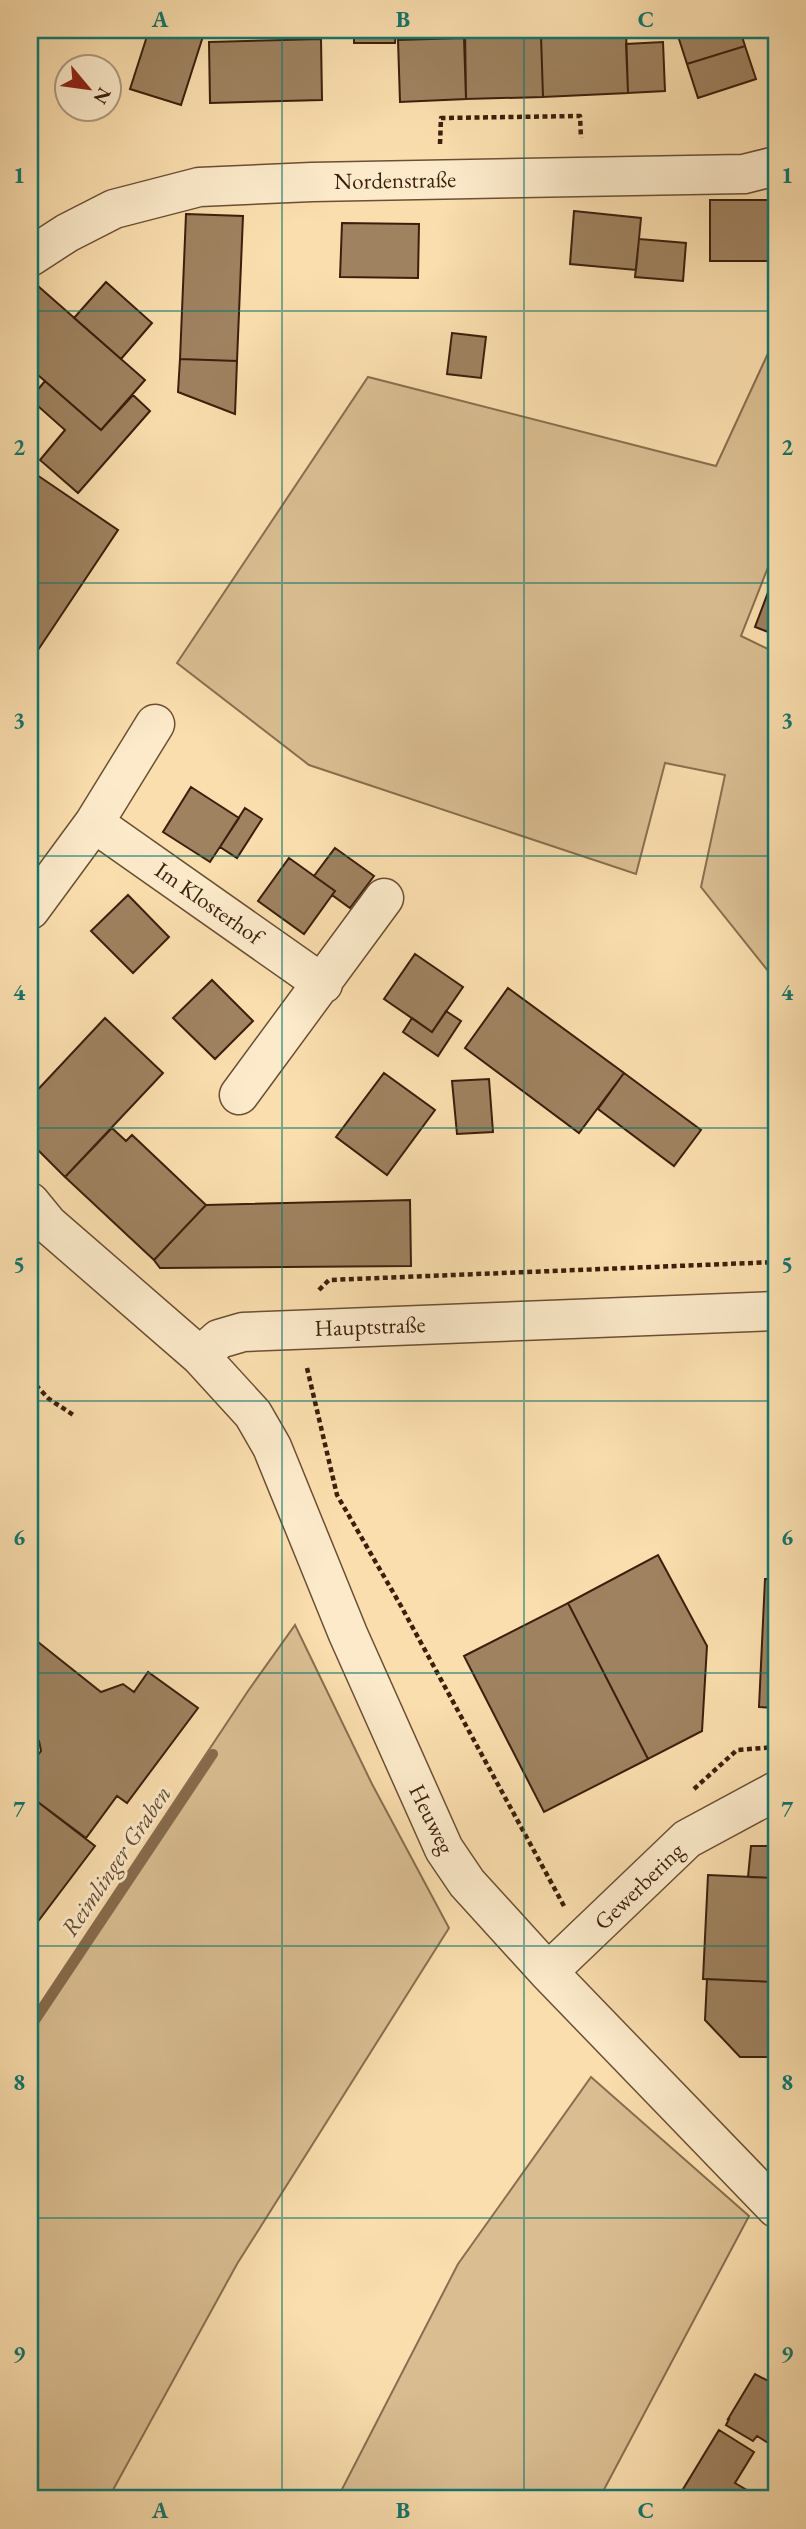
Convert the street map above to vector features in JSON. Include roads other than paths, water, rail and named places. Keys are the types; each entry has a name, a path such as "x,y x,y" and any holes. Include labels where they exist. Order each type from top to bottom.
{"street":[{"name":"Nordenstraße","path":"30,257 67,233 114,209 199,187 301,182 744,174 776,166"},
{"path":"30,909 94,823 155,724"},
{"name":"Im Klosterhof","path":"94,823 323,984"},
{"path":"239,1095 384,898"},
{"path":"30,1202 48,1224 200,1356"},
{"name":"Hauptstraße","path":"200,1356 219,1339 307,1312 776,1311"},
{"name":"Heuweg","path":"200,1356 253,1414 272,1447 348,1634 444,1849 467,1882 548,1972 776,2208"},
{"name":"Gewerbering","path":"548,1972 687,1839 776,1791"}],"waterway":[{"name":"Reimlinger Graben","path":"30,2028 213,1754"}]}
